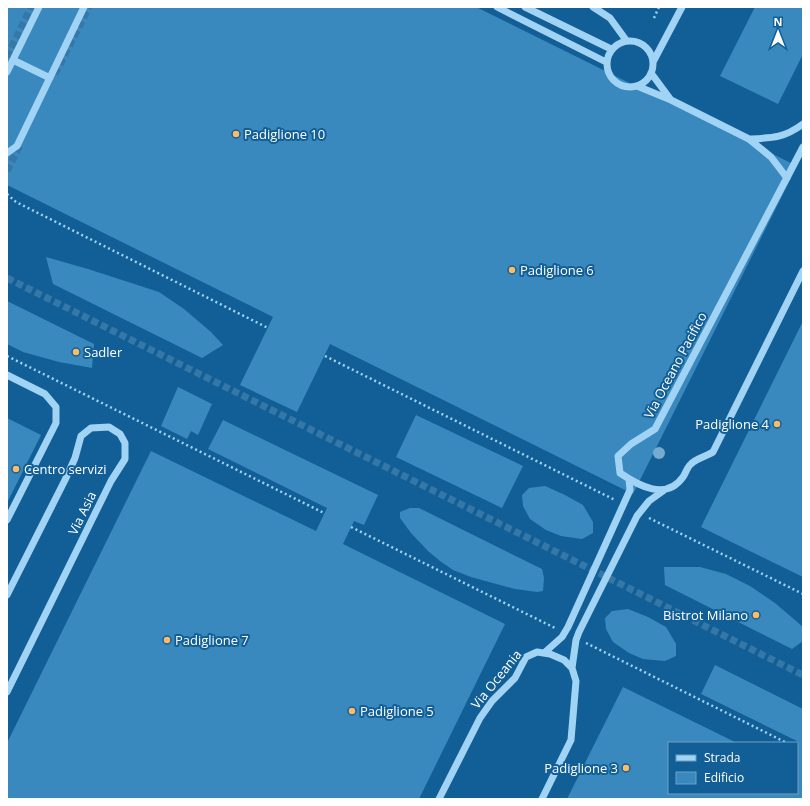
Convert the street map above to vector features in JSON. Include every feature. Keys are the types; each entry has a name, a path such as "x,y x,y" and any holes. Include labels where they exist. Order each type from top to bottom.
{"lane":[{"path":"7,72 39,7"},
{"path":"7,153 17,146 84,7"},
{"path":"497,7 606,62"},
{"path":"525,7 611,49"},
{"path":"592,7 610,18 626,40"},
{"path":"653,62 647,47 638,41 626,40 618,43 608,54 606,62 607,72 611,79 626,87 636,86 646,80 651,73 653,62 682,7"},
{"path":"13,60 50,78"},
{"path":"651,73 671,100"},
{"path":"636,86 671,100 749,139 771,156 787,178"},
{"path":"749,139 786,135 803,124"},
{"name":"Via Oceano Pacifico","path":"629,479 620,473 618,456 631,444 655,429 803,147"},
{"path":"542,799 571,740 576,681 572,668 576,640 579,632 640,513 649,501 663,491 673,487 683,478 691,463 713,452 803,271"},
{"path":"7,375 45,394 56,407 56,423 7,520"},
{"name":"Via Asia","path":"7,595 65,480 75,458 81,436 91,428 103,427 109,427 120,434 125,443 125,459 111,481 7,692"},
{"path":"544,653 562,637 568,628 624,505 630,490 629,479 657,491 663,491"},
{"name":"Via Oceania","path":"439,799 480,718 492,701 515,678 526,657 537,652 544,653"},
{"path":"544,653 564,660 572,668"}],"path":[{"path":"654,18 659,7"},
{"path":"7,194 16,202 268,328"},
{"path":"7,356 324,513"},
{"path":"325,356 624,505"},
{"path":"640,513 803,594"}],"building":[{"path":"7,7 476,7 797,166 633,494 330,344 297,412 240,385 273,317 7,185"},
{"path":"755,7 803,7 803,54 778,104 720,76"},
{"path":"46,257 159,292 184,309 211,332 223,345 202,358 53,284"},
{"path":"7,301 94,344 92,368 59,362 23,352 7,344"},
{"name":"Padiglione 4","path":"803,321 803,577 701,527"},
{"path":"178,387 212,404 198,435 191,431 187,439 161,426"},
{"path":"416,415 523,466 502,508 396,457"},
{"name":"Centro servizi","path":"7,418 41,435 7,503"},
{"path":"223,420 378,495 364,525 354,521 343,544 505,624 419,799 7,799 7,743 151,451 316,531 327,508 208,449"},
{"path":"545,486 583,505 593,522 593,533 582,539 561,536 546,530 530,519 523,506 522,495 529,488"},
{"path":"410,508 419,508 542,569 544,578 543,591 537,592 515,589 471,577 453,570 428,551 411,533 400,518 400,512"},
{"name":"Bistrot Milano","path":"664,567 700,567 726,574 750,586 775,603 803,627 803,641 792,649 665,585"},
{"path":"628,609 648,617 666,627 676,644 676,656 665,661 643,659 629,653 613,642 606,629 605,618 612,611"},
{"name":"Padiglione 3","path":"715,665 803,709 803,799 567,799 623,687 735,742 668,742 668,794 798,794 799,742 701,694"}],"tunnel":[{"path":"7,57 31,7"},
{"path":"55,74 89,7"},
{"path":"7,171 21,143"},
{"path":"7,278 803,675"}],"place":[{"name":"Padiglione 10","path":"236,134"},
{"name":"Padiglione 6","path":"512,270"},
{"name":"Sadler","path":"76,352"},
{"name":"Padiglione 4","path":"777,424"},
{"name":"Centro servizi","path":"16,469"},
{"name":"Bistrot Milano","path":"756,615"},
{"name":"Padiglione 7","path":"167,640"},
{"name":"Padiglione 5","path":"352,711"},
{"name":"Padiglione 3","path":"626,768"}]}
